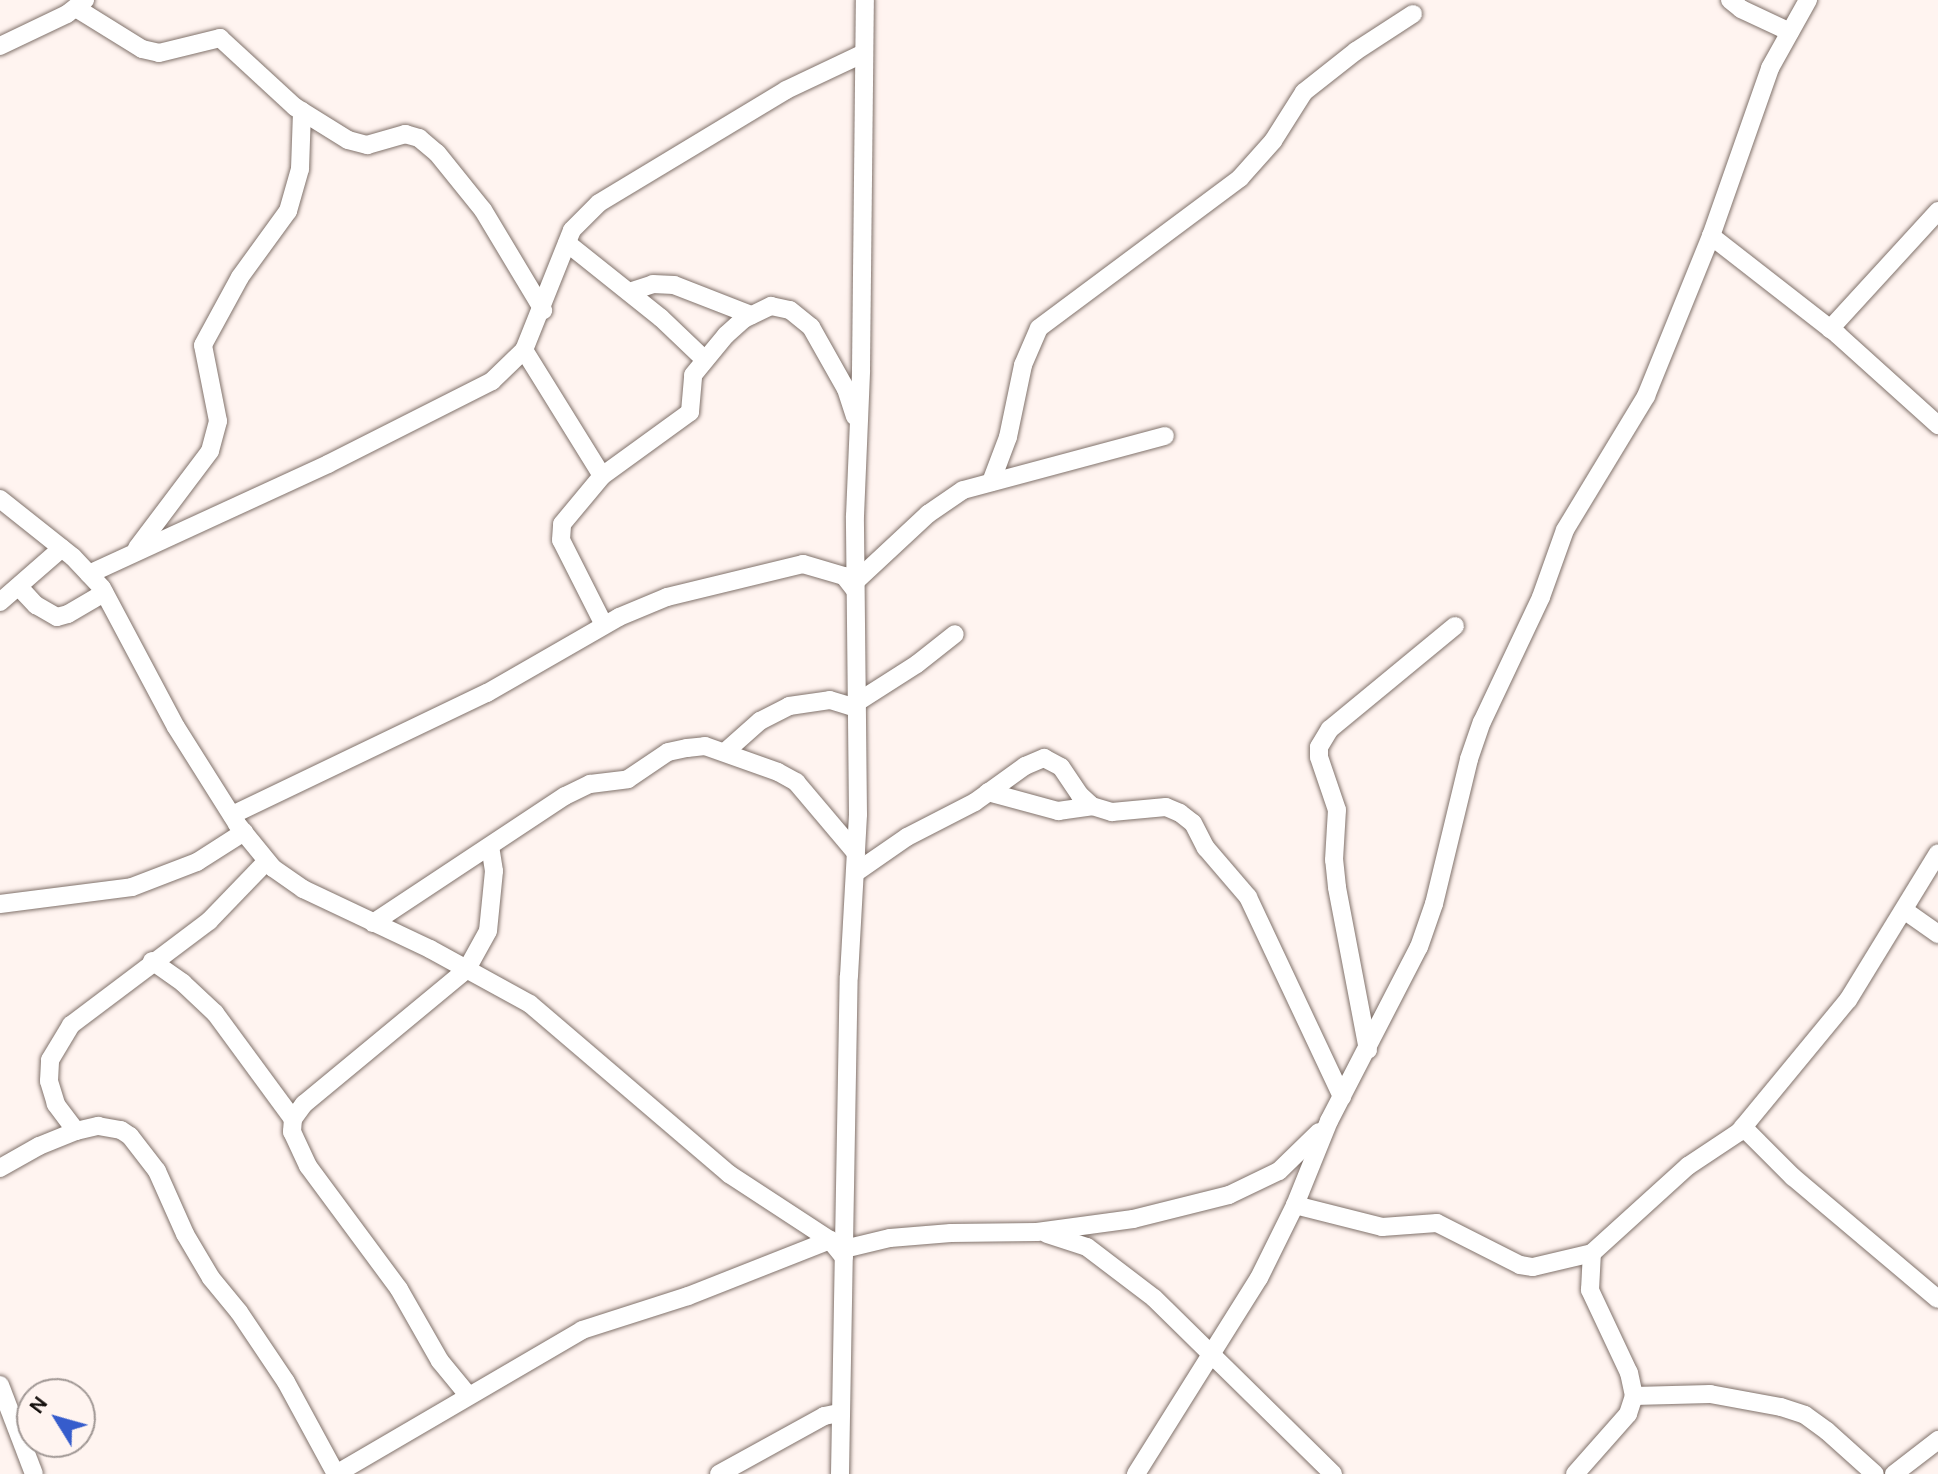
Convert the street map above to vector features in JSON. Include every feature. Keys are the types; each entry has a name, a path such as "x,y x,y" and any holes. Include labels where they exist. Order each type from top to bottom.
{"street":[{"path":"840,1474 840,1248 856,853 855,586 865,0"},
{"path":"1730,0 1790,32"},
{"path":"1136,1474 1259,1278 1295,1205 1329,1121 1396,997 1429,918 1469,759 1482,722 1536,609 1565,530 1646,396 1711,236 1770,68 1808,0"},
{"path":"0,46 81,4 142,49 159,53 220,38 302,111 348,140 367,145 405,134 419,138 437,153 483,210 543,310"},
{"path":"991,482 1008,437 1023,365 1039,328 1240,178 1273,141 1304,92 1356,51 1413,14"},
{"path":"89,574 440,409 492,381 524,350 543,310 572,230 599,203 786,90 862,54"},
{"path":"135,551 210,451 218,421 203,345 240,277 288,211 300,169 302,111"},
{"path":"1830,329 1938,211"},
{"path":"1711,236 1830,329 1938,425"},
{"path":"567,243 629,292 704,359"},
{"path":"629,292 653,284 674,285 751,315"},
{"path":"604,625 561,540 562,524 602,476 690,412 693,375 726,335 751,315 771,306 790,310 811,327 846,389 859,427"},
{"path":"524,350 602,476"},
{"path":"855,586 949,497 991,482 1165,436"},
{"path":"0,499 62,548 104,593 176,727 232,815 267,861 303,889 467,969 530,1004 729,1174 840,1248"},
{"path":"0,602 62,548"},
{"path":"232,815 487,693 604,625 667,597 803,564 844,576 855,586"},
{"path":"19,587 36,605 57,617 104,593"},
{"path":"1368,1050 1337,887 1334,860 1337,810 1319,747 1330,729 1455,626"},
{"path":"725,752 760,721 789,706 830,700 856,706 955,634"},
{"path":"373,923 565,796 590,784 628,779 668,752 705,746 796,782 856,853"},
{"path":"855,873 907,837 988,792 1025,766 1044,758 1061,767 1080,795 1092,806"},
{"path":"988,792 1058,811 1092,806 1112,812 1166,807 1193,823 1206,848 1248,897 1262,934 1282,962 1342,1097"},
{"path":"0,904 132,887 197,862 244,832"},
{"path":"468,1395 440,1361 399,1289 308,1166 292,1132 293,1119 304,1104 467,969 488,931 494,879 490,847"},
{"path":"1295,1205 1382,1227 1437,1223 1520,1265 1533,1267 1592,1253 1688,1166 1743,1127 1848,1000 1938,853"},
{"path":"76,1131 56,1104 49,1081 50,1060 71,1025 209,921 267,861"},
{"path":"1904,910 1938,934"},
{"path":"152,961 183,983 215,1013 293,1119"},
{"path":"0,1168 39,1146 76,1131 98,1126 113,1127 130,1136 157,1171 185,1234 211,1278 286,1382 336,1474 582,1330 840,1248 890,1238 951,1233 1037,1232 1133,1219 1229,1195 1279,1171 1329,1121"},
{"path":"1743,1127 1793,1177 1938,1299"},
{"path":"1037,1232 1087,1247 1154,1298 1333,1474"},
{"path":"1575,1474 1628,1414 1634,1396 1629,1373 1590,1290 1592,1253"},
{"path":"0,1385 34,1474"},
{"path":"1634,1396 1710,1394 1781,1407 1805,1415 1875,1474"},
{"path":"719,1474 824,1416 840,1413"},
{"path":"1894,1474 1938,1440"}]}
